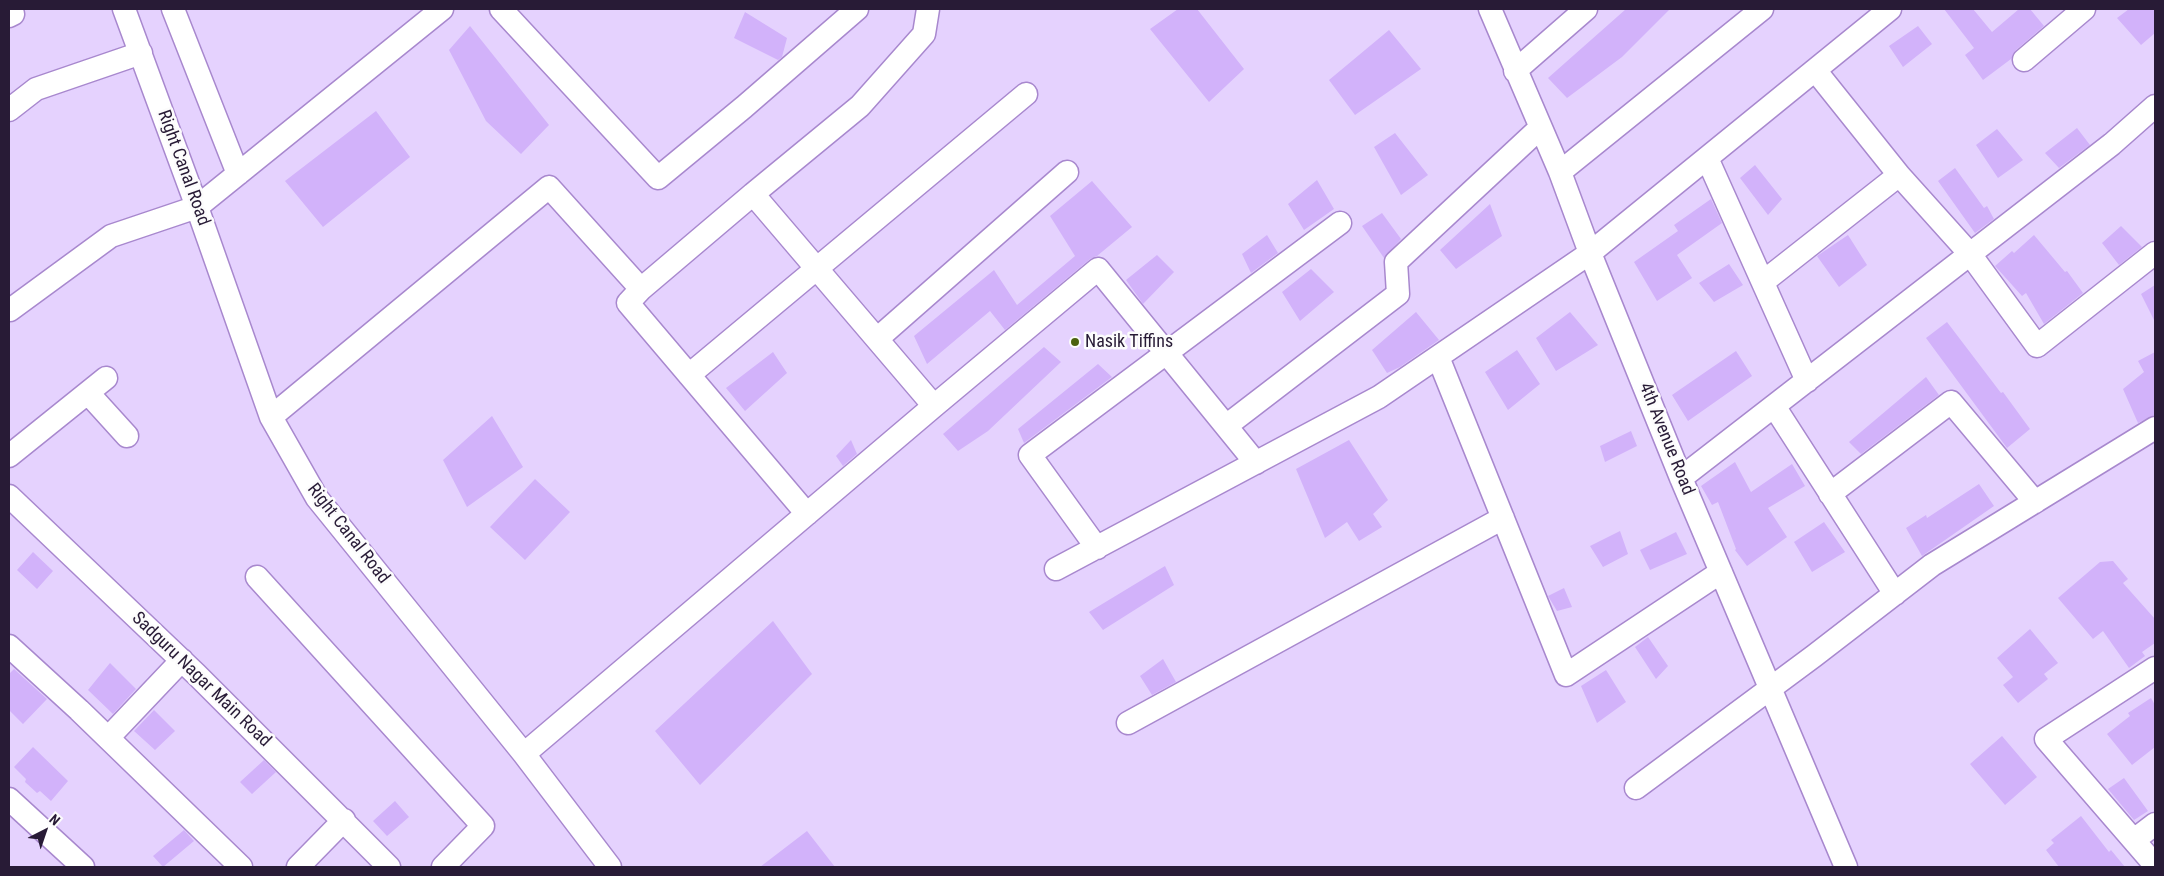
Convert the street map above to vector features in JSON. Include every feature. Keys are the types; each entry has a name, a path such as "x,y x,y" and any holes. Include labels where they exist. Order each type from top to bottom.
{"street":[{"path":"9,16 12,14 10,9"},
{"name":"Right Canal Road","path":"124,9 197,207 270,417 317,498 524,754 610,867"},
{"path":"173,9 238,174"},
{"path":"9,308 10,310 111,236 197,207 442,9"},
{"path":"501,9 658,178 744,107 857,9"},
{"path":"807,514 628,303 641,289 860,106 924,34 928,9"},
{"name":"4th Avenue Road","path":"1490,9 1560,172 1590,253 1681,478 1846,867"},
{"path":"1515,71 1586,9"},
{"path":"1560,172 1762,9"},
{"path":"1056,570 1380,397 1590,253 1890,9"},
{"path":"2024,60 2084,9"},
{"path":"9,110 36,89 141,53"},
{"path":"1815,70 1899,174 1970,254 2037,346 2155,253"},
{"path":"689,375 1026,94"},
{"path":"1681,478 2112,144 2155,106"},
{"path":"1226,426 1398,294 1396,262 1540,128"},
{"path":"1707,158 1807,381"},
{"path":"877,340 1067,172"},
{"path":"1763,282 1899,174"},
{"path":"270,417 550,187 641,289"},
{"path":"753,194 934,406"},
{"path":"1097,548 1030,455 1340,223"},
{"path":"524,754 1098,269 1256,463"},
{"path":"1438,357 1566,675 1721,572"},
{"path":"9,456 106,378"},
{"path":"88,392 127,436"},
{"path":"1830,494 1951,402 2035,502"},
{"path":"1774,406 1895,594"},
{"path":"1636,788 1770,690 1932,565 2155,428"},
{"name":"Sadguru Nagar Main Road","path":"9,496 182,660 389,867"},
{"path":"1128,723 1503,518"},
{"path":"257,577 483,826 443,867"},
{"path":"9,646 108,738 241,867"},
{"path":"108,738 182,660"},
{"path":"2155,668 2046,739 2155,865"},
{"path":"9,799 83,867"},
{"path":"298,867 344,820"},
{"path":"2134,840 2155,824"}],"building":[{"path":"1178,9 1197,9 1244,69 1209,102 1150,29"},
{"path":"1626,9 1670,9 1622,57 1567,98 1548,78"},
{"path":"1944,9 1973,9 1992,32 2019,9 2030,9 2044,26 2016,50 2011,59 1983,80 1965,55 1974,48"},
{"path":"2129,9 2155,9 2155,33 2141,45 2117,18"},
{"path":"745,12 787,38 782,57 778,60 734,38"},
{"path":"470,26 549,125 521,154 486,121 449,50"},
{"path":"1918,26 1932,44 1903,67 1889,46"},
{"path":"1389,30 1421,69 1355,115 1329,80"},
{"path":"376,111 410,157 323,227 285,181"},
{"path":"2077,128 2090,145 2059,168 2045,153"},
{"path":"1997,129 2023,160 1998,178 1976,145"},
{"path":"1395,133 1428,175 1401,195 1374,147"},
{"path":"1755,165 1782,199 1768,215 1740,178"},
{"path":"1955,168 1984,208 1987,206 1994,219 1975,233 1938,181"},
{"path":"1317,180 1334,209 1304,230 1288,204"},
{"path":"1092,181 1132,227 1097,256 1090,259 1005,330 990,311 927,364 914,336 994,270 1017,305 1075,256 1050,216"},
{"path":"1711,199 1722,223 1677,255 1692,278 1657,301 1634,262 1678,231 1674,225"},
{"path":"1490,204 1502,236 1456,269 1440,250"},
{"path":"1382,213 1401,239 1384,258 1362,226"},
{"path":"2121,226 2142,247 2119,265 2102,243"},
{"path":"1267,235 1278,253 1251,273 1242,254"},
{"path":"1848,235 1867,265 1839,287 1817,256"},
{"path":"2034,235 2065,272 2067,271 2083,293 2044,324 2026,293 2022,296 1995,266 2012,251 2014,253"},
{"path":"1157,255 1174,272 1143,304 1126,280"},
{"path":"1729,264 1743,285 1714,302 1699,283"},
{"path":"1311,269 1334,292 1300,321 1282,292"},
{"path":"2155,285 2155,322 2141,294"},
{"path":"1416,312 1439,340 1400,367 1387,373 1372,350"},
{"path":"1570,312 1598,345 1556,371 1536,338"},
{"path":"1947,322 2030,429 2007,448 1926,338"},
{"path":"1044,347 1061,362 988,431 958,451 943,434"},
{"path":"1517,350 1540,384 1508,410 1485,372"},
{"path":"1736,351 1752,376 1688,421 1672,395"},
{"path":"773,352 787,373 745,411 726,388"},
{"path":"2155,352 2155,415 2138,423 2123,389 2144,372 2138,361"},
{"path":"1098,364 1112,377 1024,443 1018,429"},
{"path":"1926,377 1939,395 1861,454 1849,442"},
{"path":"492,416 523,467 467,507 443,460"},
{"path":"1631,431 1637,446 1605,462 1600,446"},
{"path":"851,440 857,454 843,466 836,456"},
{"path":"1349,440 1388,500 1373,514 1382,527 1359,541 1347,522 1325,538 1296,469"},
{"path":"1735,462 1751,492 1792,464 1805,486 1768,508 1787,537 1747,566 1735,550 1718,502 1712,505 1701,486"},
{"path":"535,479 570,512 525,560 490,527"},
{"path":"1979,484 1994,506 1922,556 1906,528 1926,515 1927,518"},
{"path":"1824,522 1845,552 1812,572 1794,542"},
{"path":"1620,531 1628,554 1603,567 1590,546"},
{"path":"1676,532 1687,554 1650,570 1640,550"},
{"path":"33,552 53,571 37,589 17,570"},
{"path":"2113,561 2128,579 2123,583 2155,619 2155,643 2142,652 2145,656 2129,668 2103,631 2093,639 2058,598 2100,562"},
{"path":"1165,566 1174,585 1103,630 1089,612"},
{"path":"1564,588 1572,607 1557,611 1548,596"},
{"path":"773,621 812,674 700,785 655,731"},
{"path":"2030,629 2058,663 2044,674 2048,679 2018,703 2003,685 2013,677 1997,658"},
{"path":"1648,637 1668,666 1656,679 1635,647"},
{"path":"1163,659 1176,682 1152,695 1140,676"},
{"path":"110,663 136,689 113,714 88,690"},
{"path":"14,669 47,699 23,724 9,710 9,674"},
{"path":"1606,670 1626,702 1597,723 1581,686"},
{"path":"2151,698 2155,705 2155,747 2132,765 2107,734 2130,716 2128,713"},
{"path":"154,710 175,731 155,750 134,731"},
{"path":"2002,736 2037,777 2005,805 1970,764"},
{"path":"33,747 68,781 51,801 40,791 37,793 25,782 26,779 14,767"},
{"path":"264,760 276,772 252,794 240,782"},
{"path":"2124,778 2148,811 2134,820 2108,789"},
{"path":"395,801 409,817 387,836 373,821"},
{"path":"2081,816 2109,852 2111,850 2125,867 2059,867 2046,850 2054,843 2051,840"},
{"path":"184,830 194,841 163,867 153,856"},
{"path":"807,831 835,867 760,867"}],"place":[{"name":"Nasik Tiffins","path":"1075,342"}]}
